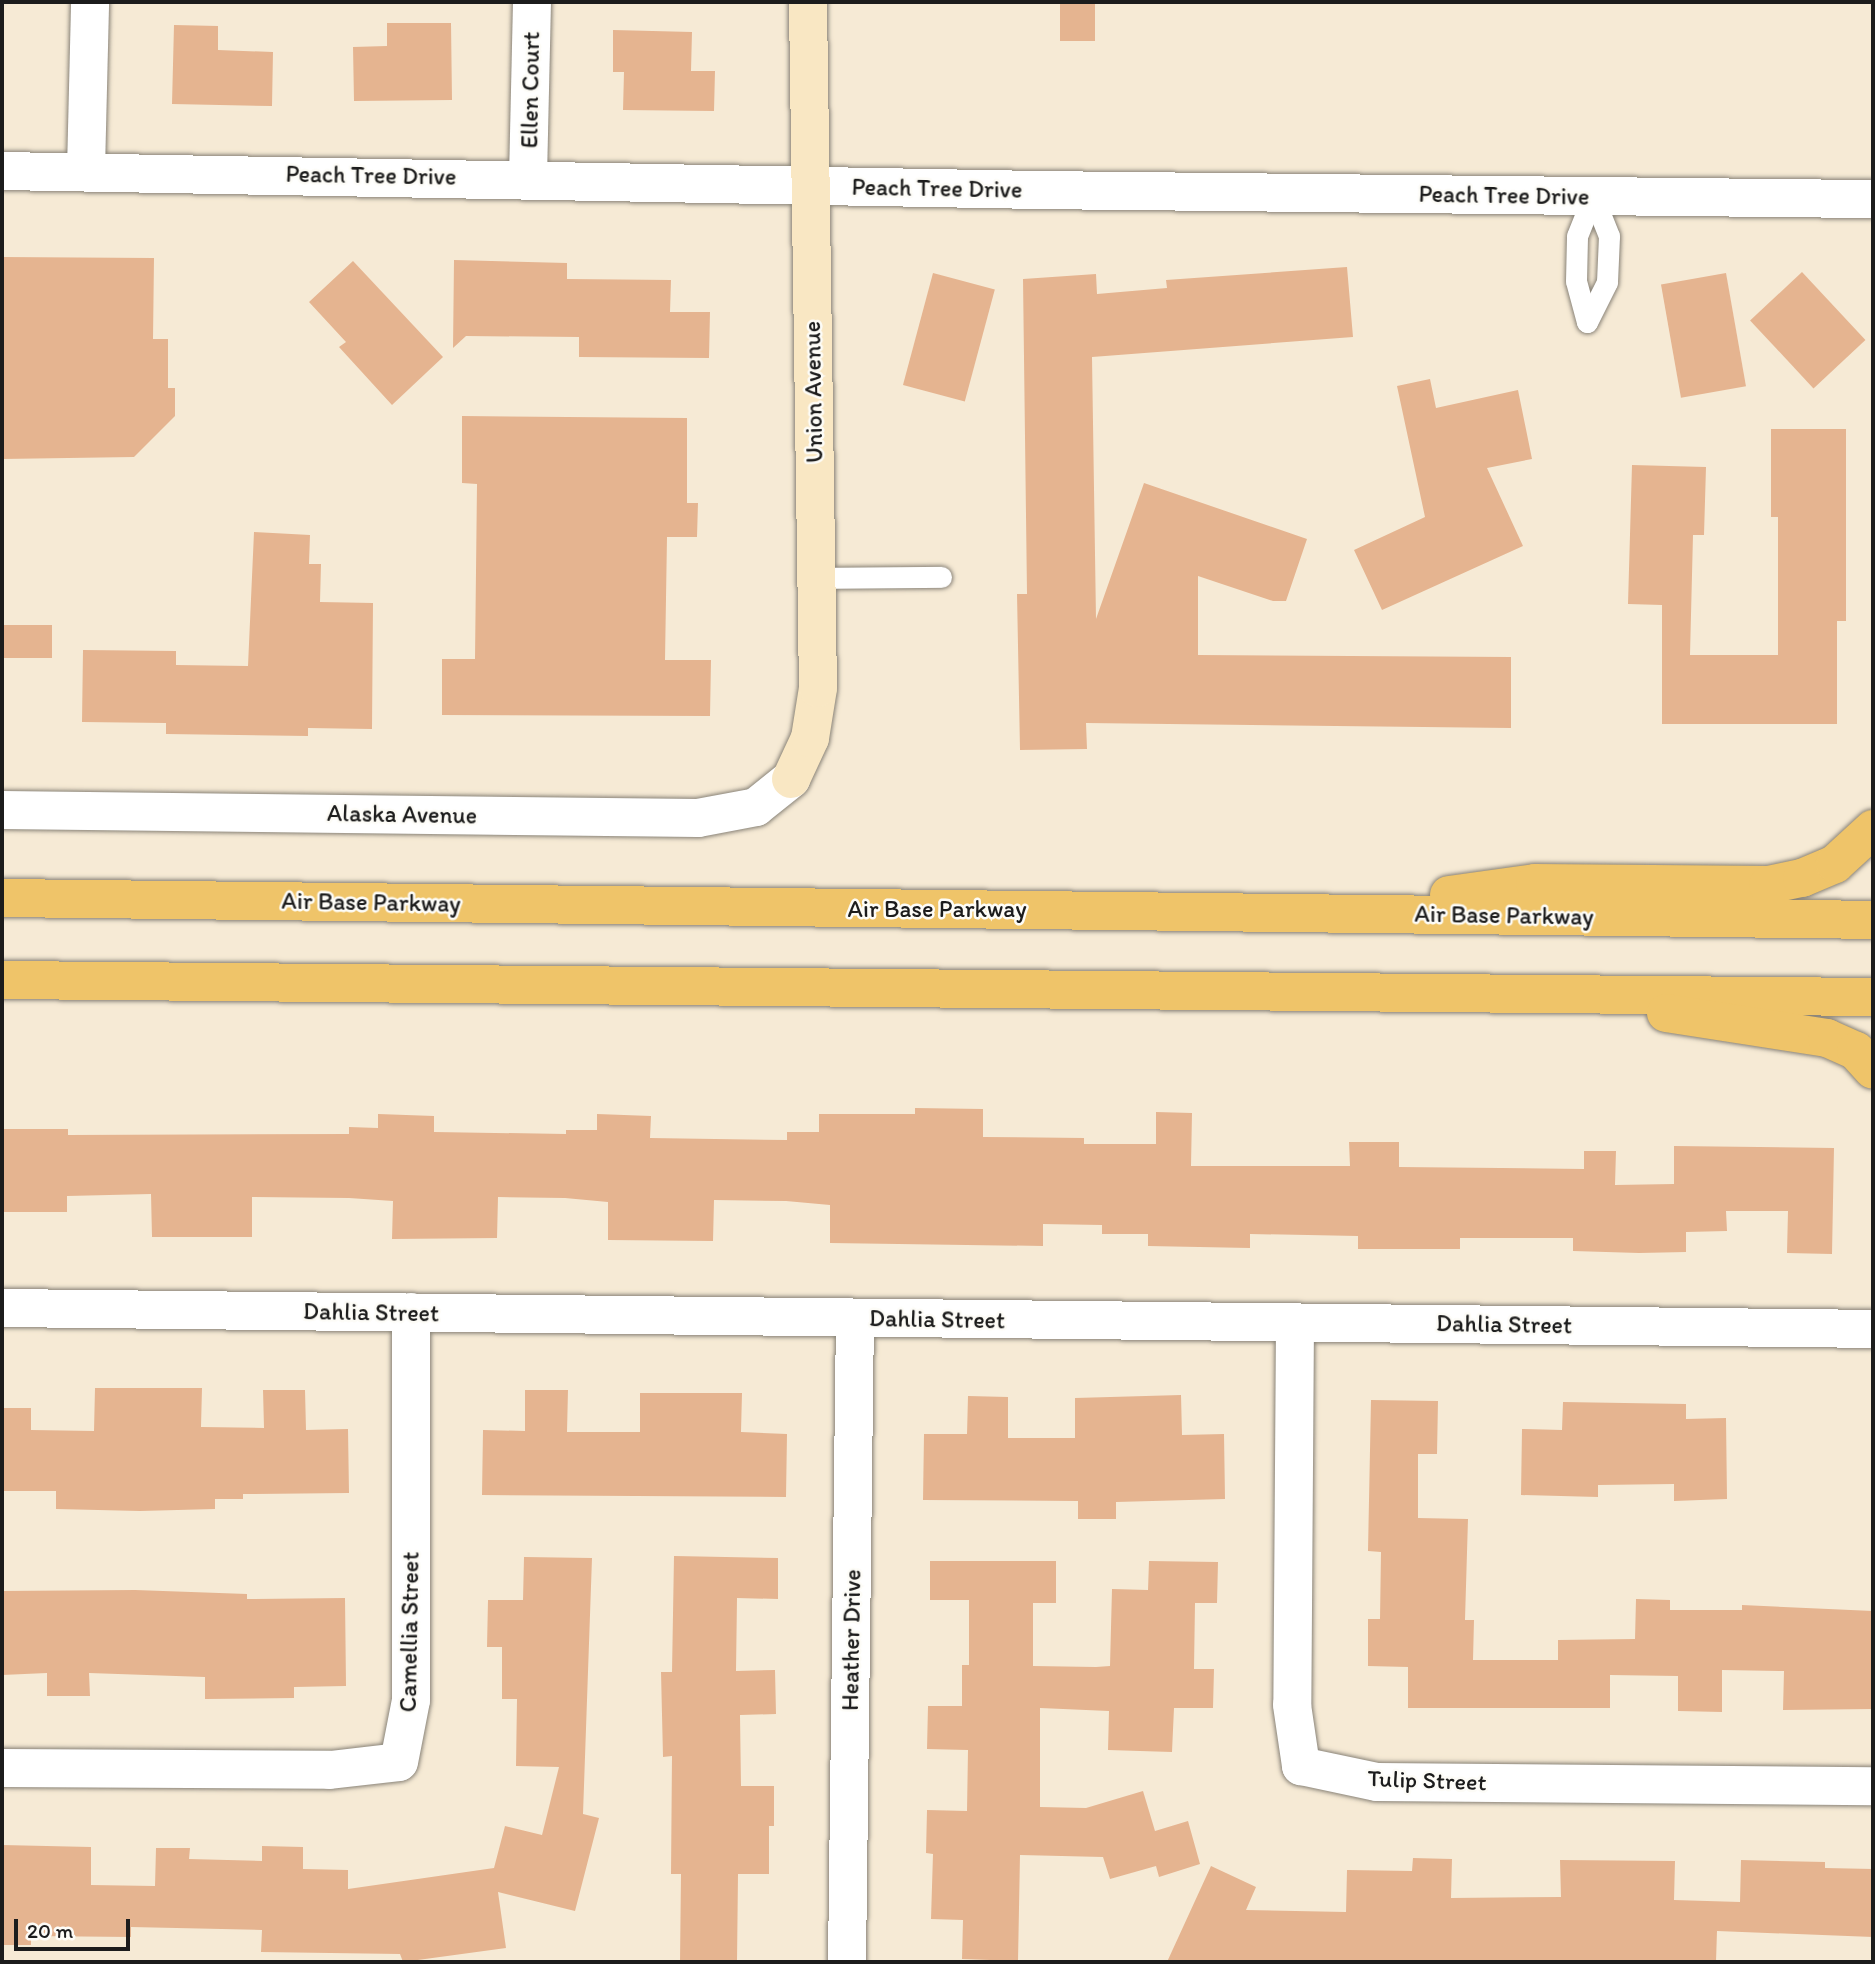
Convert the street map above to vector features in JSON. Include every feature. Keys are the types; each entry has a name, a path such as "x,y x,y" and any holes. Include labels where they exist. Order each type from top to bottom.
{"main road":[{"path":"1326,912 1535,883 1768,885 1802,878 1835,864 1873,829"},
{"name":"Air Base Parkway","path":"2,898 1873,919"},
{"path":"2,980 1873,997"},
{"path":"1589,996 1707,1022 1827,1038 1856,1051 1873,1070"}],"street":[{"path":"86,170 90,2"},
{"name":"Ellen Court","path":"528,178 532,2"},
{"name":"Union Avenue","path":"792,779 810,738 818,688 808,2"},
{"name":"Peach Tree Drive","path":"2,171 86,170 809,185 1873,199"},
{"name":"Alaska Avenue","path":"2,810 698,818 756,807 792,779"},
{"name":"Dahlia Street","path":"2,1308 1873,1329"},
{"name":"Camellia Street","path":"2,1768 330,1770 399,1762 411,1700 411,1312"},
{"name":"Heather Drive","path":"847,1962 855,1318"},
{"name":"Tulip Street","path":"1295,1322 1292,1704 1301,1766 1377,1782 1873,1786"}],"lane":[{"path":"1593,196 1609,236 1607,282 1587,322 1576,281 1577,236 1593,196"},
{"path":"816,578 941,577"}],"building":[{"path":"1060,2 1095,2 1095,41 1060,41"},
{"path":"387,23 451,23 452,100 354,101 353,47 387,46"},
{"path":"174,25 218,26 218,50 273,52 272,106 172,104"},
{"path":"613,30 692,32 691,71 715,71 714,111 623,110 624,72 613,72"},
{"path":"2,257 154,258 153,339 168,339 168,388 175,388 175,416 134,457 2,459"},
{"path":"454,260 567,263 567,279 671,280 670,312 710,312 709,358 579,357 579,337 466,336 453,348"},
{"path":"353,261 443,357 392,405 339,347 346,342 309,302"},
{"path":"1347,267 1353,337 1092,357 1096,619 1144,483 1307,539 1286,601 1273,601 1198,576 1198,655 1511,657 1511,728 1086,723 1087,749 1020,750 1017,594 1027,594 1023,279 1096,274 1097,294 1167,288 1166,280"},
{"path":"1802,272 1865,340 1813,388 1750,320"},
{"path":"933,273 995,290 965,402 903,385"},
{"path":"1726,273 1746,386 1681,398 1661,284"},
{"path":"1430,379 1436,408 1518,390 1532,459 1487,468 1523,546 1382,610 1354,550 1425,517 1397,386"},
{"path":"462,416 687,418 687,503 698,503 697,537 667,537 665,660 711,660 710,716 442,715 442,659 475,659 477,484 462,483"},
{"path":"1771,429 1846,429 1846,621 1837,621 1837,724 1662,724 1662,605 1628,604 1632,465 1706,467 1704,535 1693,535 1690,655 1778,655 1778,517 1771,517"},
{"path":"254,532 310,535 309,564 321,564 320,602 373,603 372,729 308,728 308,736 166,734 166,723 82,722 83,650 176,651 176,665 248,666"},
{"path":"2,625 52,625 52,658 2,658"},
{"path":"915,1108 983,1109 983,1137 1084,1138 1084,1144 1156,1144 1156,1112 1192,1113 1191,1166 1350,1166 1349,1142 1399,1142 1399,1167 1584,1169 1584,1151 1616,1151 1615,1185 1674,1184 1674,1146 1834,1148 1832,1254 1787,1253 1788,1211 1726,1211 1727,1231 1686,1232 1686,1252 1639,1253 1573,1251 1573,1238 1460,1238 1460,1249 1358,1249 1358,1236 1250,1234 1250,1248 1148,1246 1148,1234 1102,1234 1102,1225 1043,1224 1043,1246 830,1243 830,1205 786,1201 714,1200 713,1241 608,1240 608,1202 565,1198 498,1197 497,1238 392,1239 393,1201 349,1198 252,1197 252,1237 152,1237 151,1194 67,1196 67,1212 2,1212 2,1129 68,1129 68,1135 349,1134 349,1127 378,1128 378,1114 434,1116 434,1132 566,1134 566,1130 597,1130 597,1114 651,1116 650,1138 787,1140 787,1132 819,1132 819,1114 915,1114"},
{"path":"95,1388 202,1388 201,1427 264,1428 263,1390 305,1390 306,1430 348,1429 349,1493 243,1494 243,1499 215,1499 215,1509 140,1511 56,1509 56,1491 2,1491 2,1408 31,1408 31,1430 94,1431"},
{"path":"525,1390 568,1390 567,1432 640,1432 640,1393 742,1393 741,1432 787,1434 786,1497 482,1495 483,1430 525,1431"},
{"path":"1181,1395 1182,1435 1224,1434 1225,1499 1116,1502 1116,1519 1078,1519 1078,1501 923,1500 924,1434 967,1434 968,1396 1008,1397 1008,1438 1075,1438 1075,1398"},
{"path":"1371,1400 1438,1401 1437,1454 1418,1454 1418,1518 1468,1519 1465,1620 1474,1620 1473,1660 1558,1660 1558,1640 1635,1639 1636,1599 1670,1600 1670,1610 1742,1610 1742,1605 1873,1611 1873,1709 1783,1710 1784,1671 1722,1670 1722,1712 1678,1711 1678,1676 1610,1675 1610,1708 1408,1708 1408,1667 1368,1666 1368,1619 1380,1619 1381,1552 1368,1551"},
{"path":"1563,1402 1686,1404 1686,1419 1726,1418 1727,1499 1674,1501 1674,1484 1598,1485 1598,1497 1521,1495 1522,1429 1562,1430"},
{"path":"674,1556 778,1558 778,1599 737,1598 736,1671 775,1670 776,1714 740,1715 741,1786 774,1786 774,1826 769,1826 769,1874 738,1874 737,1962 680,1962 681,1874 671,1874 672,1756 663,1757 661,1672 672,1672"},
{"path":"524,1557 592,1558 583,1814 599,1818 575,1911 498,1892 506,1948 403,1962 400,1954 261,1952 262,1930 131,1927 131,1937 31,1936 31,1945 2,1945 2,1845 91,1847 91,1885 155,1886 156,1848 190,1848 189,1859 262,1861 262,1846 303,1847 303,1869 348,1870 348,1889 494,1868 505,1826 542,1835 559,1767 516,1766 517,1699 502,1699 502,1647 487,1647 488,1600 523,1600"},
{"path":"930,1561 1056,1561 1056,1603 1033,1603 1033,1666 1096,1667 1110,1666 1112,1589 1148,1590 1149,1561 1218,1562 1217,1603 1195,1603 1194,1669 1214,1669 1213,1708 1174,1708 1172,1752 1108,1750 1109,1711 1040,1708 1040,1807 1086,1808 1143,1791 1155,1831 1188,1821 1200,1864 1159,1877 1156,1866 1110,1879 1103,1857 1020,1855 1018,1961 962,1959 963,1920 931,1919 933,1854 926,1853 927,1810 967,1811 968,1750 927,1749 928,1706 962,1706 962,1665 969,1665 969,1600 930,1600"},
{"path":"135,1590 247,1594 247,1599 345,1598 346,1686 294,1687 294,1698 205,1699 205,1677 89,1673 90,1696 47,1696 47,1673 2,1675 2,1591"},
{"path":"1413,1858 1452,1859 1451,1898 1561,1897 1560,1860 1675,1861 1674,1900 1740,1902 1741,1860 1825,1862 1825,1868 1873,1869 1873,1937 1717,1931 1716,1962 1167,1962 1211,1866 1256,1887 1246,1910 1346,1912 1347,1870 1412,1871"}]}
